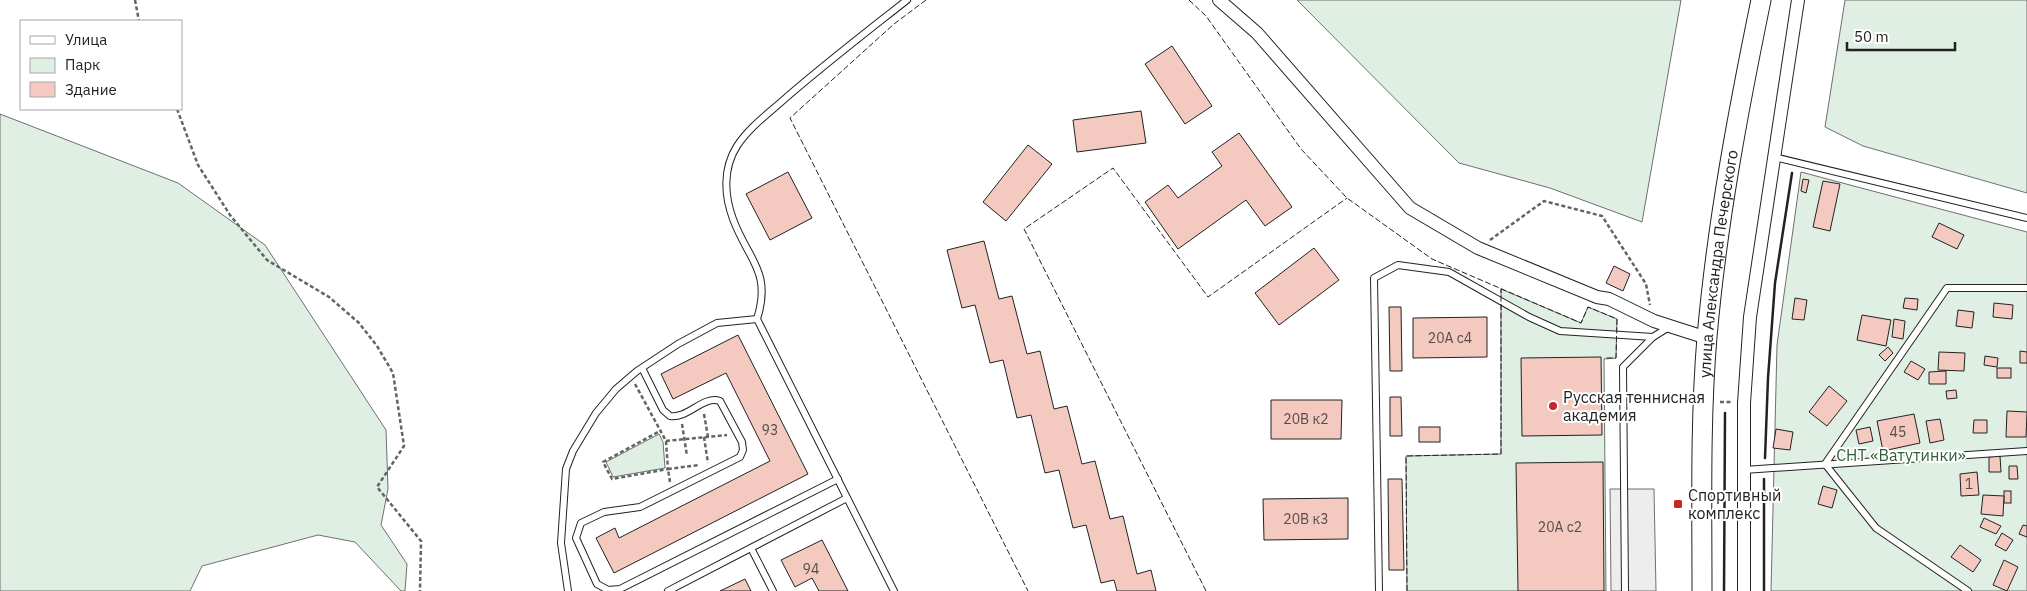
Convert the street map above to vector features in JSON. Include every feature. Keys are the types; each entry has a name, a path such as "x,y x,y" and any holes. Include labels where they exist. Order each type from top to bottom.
{"main road":[{"name":"улица Александра Печерского","path":"1702,591 1702,457 1707,338 1726,180 1761,0"}],"street":[{"path":"1218,0 1257,33 1410,208 1478,248 1597,296 1610,299 1654,322 1707,338"},
{"path":"1744,591 1744,403 1750,317 1798,0"}],"lane":[{"path":"894,591 757,318 763,300 760,276 734,222 727,202 726,183 729,165 736,147 748,131 812,74 907,0"},
{"path":"1773,157 2027,218"},
{"path":"1378,591 1374,278 1398,265 1449,272 1529,317 1560,331 1653,337"},
{"path":"1825,464 1947,288 2027,288"},
{"path":"568,591 561,544 566,469 584,432 596,413 631,376 717,323 757,318"},
{"path":"1625,591 1623,367 1653,337 1670,326"},
{"path":"642,368 666,414 674,417 681,416 715,400 720,401 738,434 743,447 742,454 640,507 604,512 581,523 576,538 597,584 608,590 620,589 838,479"},
{"path":"1744,470 2027,451"},
{"path":"1825,464 1876,528 1968,591"},
{"path":"668,591 847,498"},
{"path":"751,548 772,591"}],"path":[{"path":"135,0 139,20"},
{"path":"177,110 198,166 230,215 267,260 330,297 359,323 377,346 393,374 404,446 377,487 421,541 420,591"},
{"path":"1478,248 1544,200 1602,216 1646,284 1654,322"},
{"path":"631,376 666,441 672,491"},
{"path":"1678,400 1687,400"},
{"path":"1719,402 1736,402"},
{"path":"703,405 709,472"},
{"path":"681,416 686,456"},
{"path":"660,431 603,462 612,479 708,464"},
{"path":"666,441 738,434"}],"green space":[{"path":"1297,0 1681,0 1642,222 1550,188 1459,163"},
{"path":"1845,0 2027,0 2027,193 1863,146 1825,127"},
{"path":"0,114 178,183 265,245 386,430 388,489 381,525 407,564 405,591 401,591 355,542 318,535 202,566 190,591 0,591"},
{"name":"СНТ «Ватутинки»","path":"1801,172 2027,232 2027,591 1771,591 1777,345"},
{"name":"Русская теннисная академия","path":"1501,289 1581,323 1588,307 1617,319 1616,358 1604,359 1606,591 1407,591 1406,456 1501,454"},
{"path":"659,434 663,442 665,468 613,477 606,462"}],"shaded area":[{"path":"1610,489 1654,489 1656,591 1611,591"}],"building":[{"path":"1172,46 1212,106 1185,124 1145,64"},
{"path":"1141,111 1146,143 1077,152 1073,120"},
{"path":"1239,133 1292,207 1265,226 1246,200 1178,249 1145,202 1168,185 1178,198 1222,166 1212,152"},
{"path":"1028,145 1052,164 1006,221 983,202"},
{"path":"788,172 812,218 770,240 746,194"},
{"path":"1803,179 1809,180 1806,193 1801,191"},
{"path":"1823,181 1840,184 1830,231 1813,227"},
{"path":"1939,223 1964,235 1957,249 1932,237"},
{"path":"984,241 999,299 1012,296 1027,354 1040,351 1054,409 1067,406 1082,464 1095,461 1110,519 1123,516 1137,574 1151,570 1156,591 1117,591 1114,580 1101,583 1086,525 1073,528 1059,470 1045,473 1031,415 1017,418 1003,360 990,363 975,305 962,308 947,250"},
{"path":"1314,248 1339,280 1279,325 1255,293"},
{"path":"1614,266 1630,274 1623,291 1606,283"},
{"path":"1795,298 1807,300 1804,320 1792,319"},
{"path":"1905,298 1918,299 1917,310 1903,308"},
{"path":"1994,303 2013,305 2012,319 1993,317"},
{"path":"1389,307 1401,307 1402,371 1390,371"},
{"path":"1958,310 1974,312 1972,328 1956,326"},
{"path":"1862,315 1891,320 1886,346 1857,340"},
{"path":"1487,317 1487,357 1413,358 1413,318"},
{"path":"1894,319 1905,321 1903,339 1892,337"},
{"path":"738,335 808,474 614,573 596,538 615,528 619,538 770,461 726,373 673,399 661,374"},
{"path":"1888,347 1893,353 1885,361 1879,355"},
{"path":"2020,351 2027,352 2027,363 2020,363"},
{"path":"1939,352 1965,353 1964,371 1938,370"},
{"path":"1985,356 1998,358 1997,367 1984,365"},
{"path":"1601,357 1602,435 1522,436 1521,358"},
{"path":"1911,361 1925,369 1918,380 1904,372"},
{"path":"1997,368 2011,368 2011,378 1997,378"},
{"path":"1946,371 1946,384 1929,384 1929,372"},
{"path":"1829,386 1847,401 1827,426 1809,412"},
{"path":"1956,390 1957,398 1947,399 1946,391"},
{"path":"1390,397 1401,397 1402,436 1390,436"},
{"path":"1271,400 1342,400 1341,439 1271,439"},
{"path":"2007,411 2027,412 2026,437 2006,437"},
{"path":"1914,414 1920,443 1883,451 1877,421"},
{"path":"1940,419 1944,440 1930,443 1926,421"},
{"path":"1974,420 1987,420 1987,433 1973,433"},
{"path":"1419,427 1440,427 1440,442 1419,442"},
{"path":"1870,427 1873,441 1859,444 1856,430"},
{"path":"1776,429 1793,432 1790,450 1773,448"},
{"path":"2000,456 2001,472 1989,472 1989,457"},
{"path":"1603,462 1604,591 1518,591 1516,463"},
{"path":"2009,466 2017,466 2018,479 2009,479"},
{"path":"1977,472 1979,495 1961,496 1960,474"},
{"path":"1388,479 1402,479 1404,570 1389,570"},
{"path":"1823,486 1837,490 1832,508 1818,504"},
{"path":"2004,491 2011,491 2011,503 2004,503"},
{"path":"1983,495 2004,496 2003,516 1981,514"},
{"path":"1348,498 1348,539 1264,540 1263,499"},
{"path":"1984,518 2001,526 1996,534 1980,527"},
{"path":"2023,525 2027,526 2027,537 2019,534"},
{"path":"2002,533 2013,540 2006,551 1995,545"},
{"path":"822,540 848,591 819,591 812,578 795,587 781,560"},
{"path":"1960,545 1981,560 1973,572 1951,557"},
{"path":"2004,560 2018,567 2007,591 1993,585"},
{"path":"745,579 751,591 720,591"}],"fence":[{"path":"926,0 894,24 790,118 1028,591"},
{"path":"1189,0 1206,16 1301,149 1347,198 1432,259 1581,323 1588,307 1617,319 1616,358 1604,358"},
{"path":"1206,591 1024,229 1113,168 1208,297 1347,198"},
{"path":"1407,591 1406,456 1501,454 1501,289"}],"wall":[{"path":"1765,458 1768,378 1775,283 1792,173"},
{"path":"1724,591 1725,413"},
{"path":"1764,479 1764,591"}],"place":[{"name":"Русская теннисная академия","path":"1553,406"},
{"name":"Спортивный комплекс","path":"1678,504"}]}
